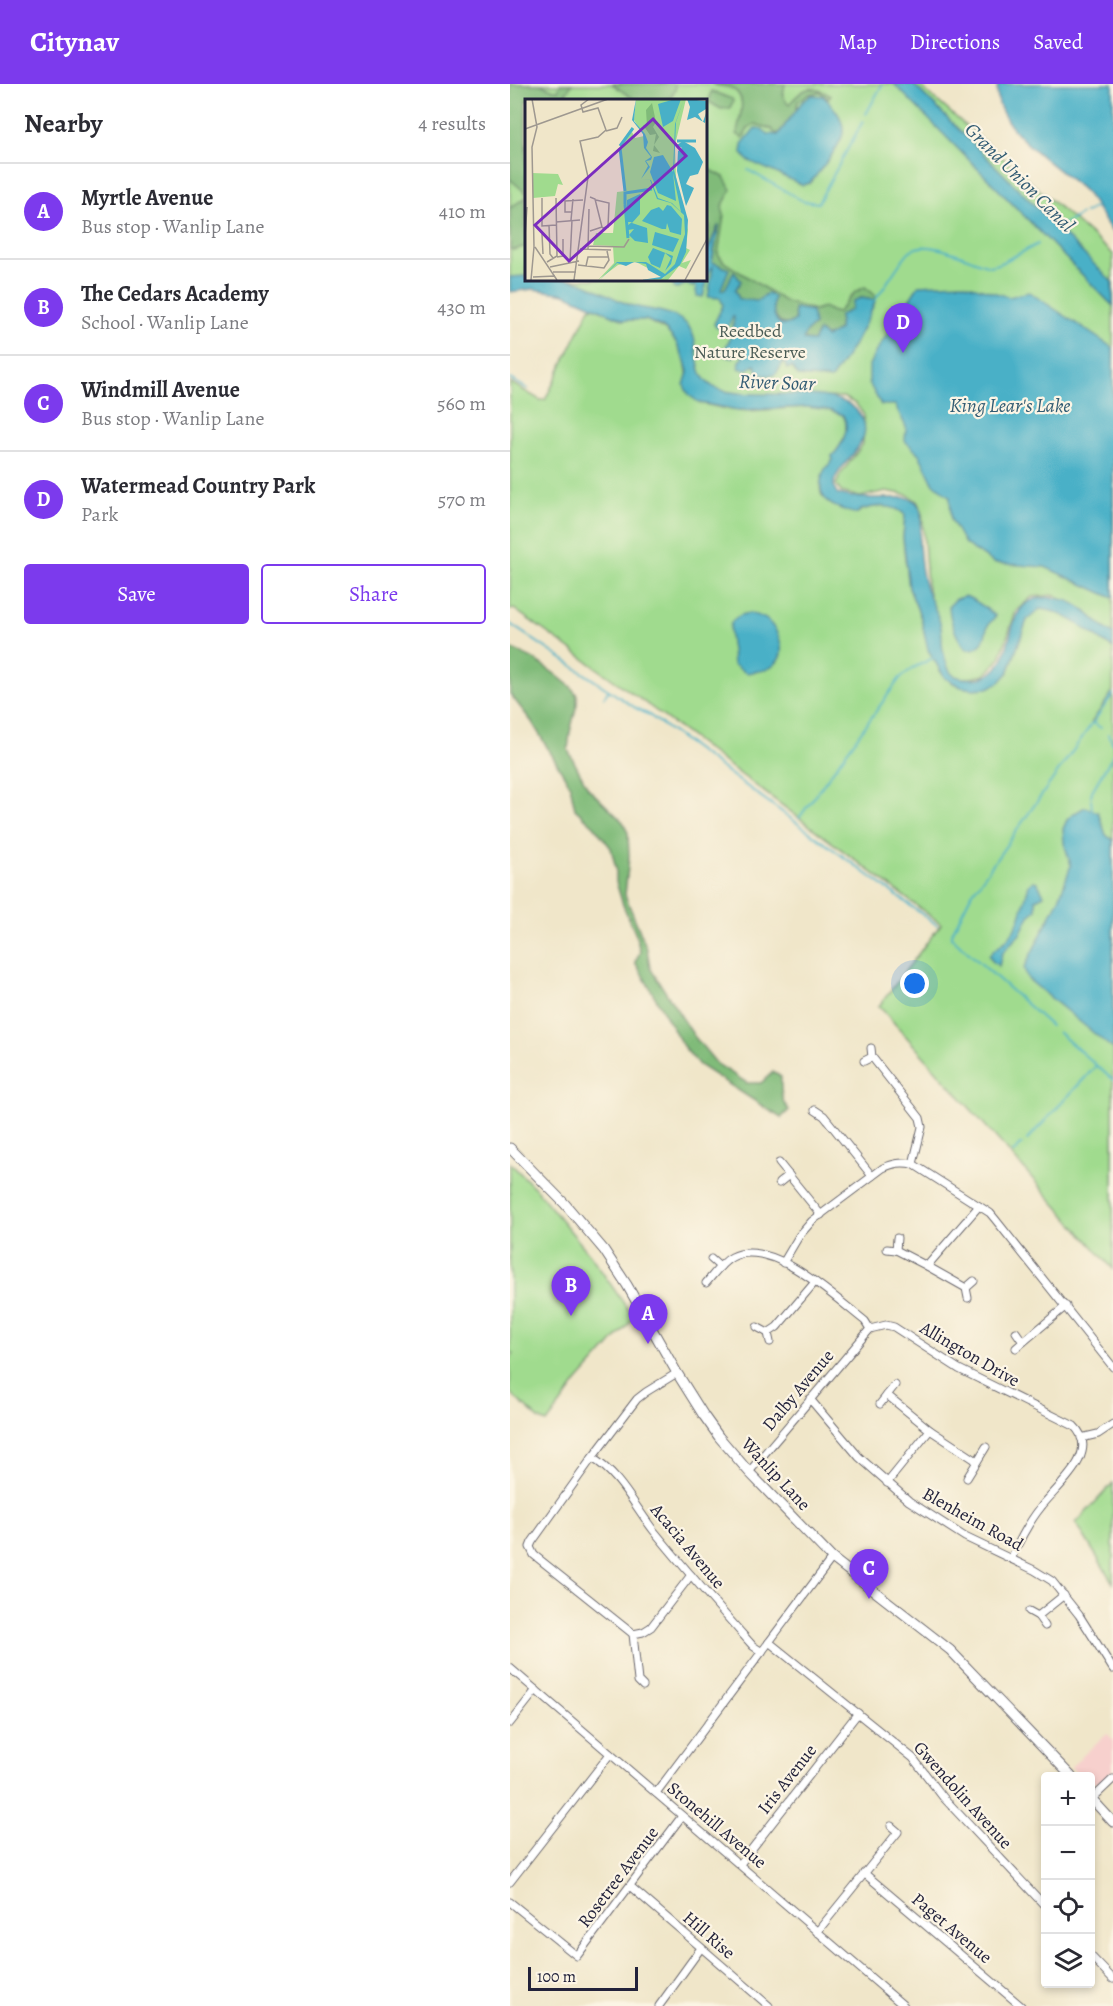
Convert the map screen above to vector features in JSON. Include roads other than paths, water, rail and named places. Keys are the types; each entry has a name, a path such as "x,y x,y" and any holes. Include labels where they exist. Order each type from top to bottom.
{"street":[{"path":"871,1048 872,1057 920,1118 922,1127 913,1164"},
{"path":"864,1061 872,1057"},
{"path":"815,1110 824,1116 872,1176"},
{"path":"824,1116 830,1110"},
{"name":"Wanlip Lane","path":"510,1148 565,1204 603,1250 627,1285 676,1373 719,1437 749,1472 832,1558 950,1650 1067,1772"},
{"path":"779,1163 820,1215"},
{"path":"783,1263 799,1236 812,1221 872,1176 892,1164 913,1164 990,1213 1113,1367"},
{"path":"779,1183 789,1175"},
{"path":"927,1266 979,1206"},
{"path":"896,1250 897,1238"},
{"path":"887,1249 896,1250 966,1288 968,1298"},
{"path":"706,1283 733,1256 754,1252 783,1263 815,1282 865,1321 870,1329"},
{"path":"711,1259 720,1267"},
{"path":"966,1288 974,1281"},
{"path":"768,1333 777,1327 815,1282"},
{"path":"1016,1348 1066,1306"},
{"name":"Allington Drive","path":"870,1329 886,1325 894,1328 959,1369 1074,1426 1081,1438"},
{"path":"757,1327 768,1333 770,1342"},
{"name":"Dalby Avenue","path":"749,1472 870,1329"},
{"path":"1016,1332 1023,1342"},
{"path":"638,1682 633,1634 534,1555 530,1547 592,1458 637,1399 676,1373"},
{"path":"880,1404 895,1385"},
{"path":"887,1395 930,1430 977,1461"},
{"name":"Blenheim Road","path":"810,1399 860,1457 887,1483 935,1519 1052,1581 1096,1641 1113,1669"},
{"path":"1011,1559 1021,1536 1032,1520 1078,1463 1081,1438 1098,1434 1113,1424"},
{"path":"887,1483 930,1430"},
{"path":"967,1478 986,1447"},
{"name":"Acacia Avenue","path":"592,1458 602,1463 612,1474 691,1575 753,1646 762,1652"},
{"path":"656,1793 832,1558"},
{"path":"633,1634 651,1627 691,1575"},
{"path":"1038,1616 1064,1595"},
{"path":"1029,1611 1038,1616 1045,1626"},
{"name":"Gwendolin Avenue","path":"769,1642 913,1758 943,1797 1041,1902"},
{"name":"Stonehill Avenue","path":"510,1668 904,2006"},
{"path":"510,1723 536,1690"},
{"name":"Iris Avenue","path":"740,1864 858,1713"},
{"path":"510,1882 610,1754"},
{"path":"1095,1795 1113,1779"},
{"path":"1095,1802 1113,1822"},
{"name":"Rosetree Avenue","path":"510,1902 577,1956 631,1887 682,1815"},
{"path":"817,1932 898,1832 891,1826"},
{"name":"Paget Avenue","path":"864,1874 1021,2006"},
{"name":"Hill Rise","path":"631,1887 769,2006"},
{"path":"659,2006 701,1948"},
{"path":"1095,1960 1113,1979"}],"water":[{"path":"894,84 913,84 1112,282 1113,306"},
{"path":"998,84 1113,84 1113,233 1084,191 1014,130 998,100"},
{"path":"812,95 823,96 834,107 842,121 843,132 835,151 810,183 802,185 747,160 742,153 742,144 755,128 762,129 768,134 778,135 802,102"},
{"path":"719,225 712,262 729,269 721,289 725,289 734,272 741,281 735,290 739,299 757,301 768,293 774,297 773,309 776,319 783,325 795,320 795,308 812,311 814,325 806,332 803,340 813,341 819,331 826,337 839,330 840,315 851,310 853,301 861,298 874,300 861,332 831,379 798,376 792,367 787,369 784,361 775,374 770,376 759,374 755,365 745,370 739,368 743,358 737,351 733,358 726,356 725,349 732,334 734,317 728,327 720,329 714,324 723,305 720,298 708,297 713,267 710,270 703,297 697,296 695,283 693,287 686,284 675,289 673,286 673,280 706,280 706,254"},
{"path":"525,276 525,280 572,280 630,305 677,317 684,321 693,335 703,377 718,389 733,393 814,395 847,403 858,412 864,424 864,436 836,476 834,485 838,494 852,497 906,498 916,502 921,513 919,544 923,575 939,618 945,660 953,675 963,678 980,678 994,671 1003,659 1018,614 1027,603 1042,598 1072,602 1084,610 1113,634 1113,648 1068,618 1049,610 1040,609 1027,620 1008,673 1000,682 988,688 972,689 961,687 945,678 928,650 921,618 909,588 903,537 905,515 901,511 884,506 866,508 857,513 850,512 828,502 822,494 821,483 824,471 833,460 832,456 846,431 843,415 808,407 738,410 700,403 686,390 684,385 688,372 685,361 676,342 662,327 646,320 624,320 565,294 533,289 510,292 510,277"},
{"name":"King Lear's Lake","path":"962,283 1009,297 1029,292 1113,348 1113,598 1045,567 994,563 965,544 951,519 950,497 933,483 919,454 905,441 906,427 895,405 881,405 869,383 869,365 875,353 919,285"},
{"path":"965,596 996,616 989,623 982,643 973,649 966,649 959,639 952,623 949,606 956,599"},
{"path":"749,613 767,620 778,636 781,649 778,661 770,668 746,673 733,664 730,625 736,618"},
{"path":"1085,807 1098,812 1106,835 1113,840 1113,1049 1028,979 1024,968 1059,899 1071,865 1064,843 1063,829 1073,814"},
{"path":"1033,881 1037,882 1044,895 1036,899 1036,910 1029,916 1020,934 1002,953 999,966 989,956 1008,939 1014,930 1020,918 1029,885"}],"waterway":[{"path":"866,114 882,85"},
{"path":"748,170 803,201 818,203 863,121"},
{"name":"Grand Union Canal","path":"1085,213 1095,207"},
{"name":"Grand Union Canal","path":"1061,226 1081,214"},
{"path":"874,301 907,254 914,249 935,248 990,266 999,264 1038,244"},
{"path":"510,379 528,389"},
{"path":"510,624 649,715 937,925"},
{"path":"799,818 900,678 913,668 933,658"},
{"path":"604,697 609,690"},
{"path":"1051,1026 951,935 971,895 1113,694"},
{"path":"1093,723 1101,728"},
{"path":"1108,734 1113,744"},
{"path":"1091,796 1113,755"},
{"path":"1091,799 1092,810"},
{"path":"1058,1032 1113,1080"},
{"path":"1027,1140 1096,1066"},
{"path":"1013,1153 1022,1144"}],"place":[{"name":"Watermead Country Park","path":"903,353"},
{"name":"The Cedars Academy","path":"571,1316"},
{"name":"Myrtle Avenue","path":"648,1344"},
{"name":"Windmill Avenue","path":"869,1599"}],"park label":[{"name":"Reedbed Nature Reserve","path":"750,341"}],"water label":[{"name":"River Soar","path":"777,382"}]}
